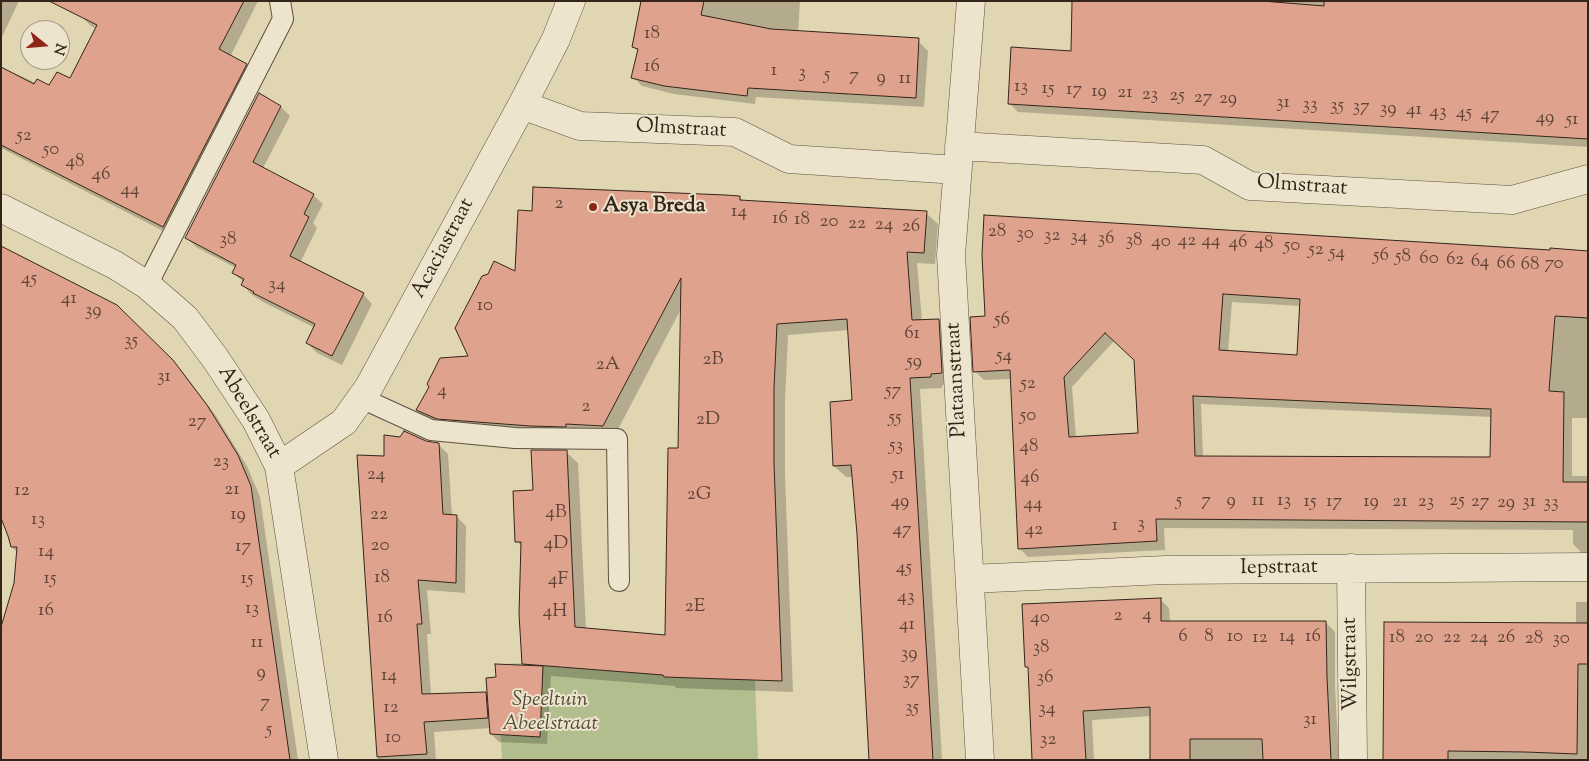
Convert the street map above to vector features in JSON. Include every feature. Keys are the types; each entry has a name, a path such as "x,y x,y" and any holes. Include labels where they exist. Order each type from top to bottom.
{"street":[{"name":"Acaciastraat","path":"280,466 344,422 369,387 522,105 556,39 571,1"},
{"name":"Plataanstraat","path":"971,1 950,254 980,760"},
{"name":"Olmstraat","path":"522,105 580,126 735,132 790,159 1203,160 1250,186 1512,200 1588,179"},
{"name":"Abeelstraat","path":"1,208 115,265 147,285 185,318 215,358 256,420 280,466 324,760"},
{"name":"Iepstraat","path":"970,579 1166,570 1588,567"},
{"name":"Wilgstraat","path":"1351,568 1353,760"}],"lane":[{"path":"147,285 283,19 280,1"},
{"path":"361,398 431,430 515,438 617,439 619,581"}],"green space":[{"name":"Speeltuin Abeelstraat","path":"544,662 547,666 663,675 664,677 755,680 758,760 502,760 500,723 507,693 505,664"}],"building":[{"path":"49,1 244,1 219,49 247,64 163,227 1,145 1,67 34,84 37,79 49,85 57,72 70,78 97,25"},
{"path":"641,1 704,1 701,15 771,29 919,38 916,98 748,88 747,96 664,86 631,78 638,49 632,47"},
{"path":"1072,1 1262,1 1324,6 1324,1 1588,1 1588,139 1008,104 1011,47 1071,51"},
{"path":"259,93 281,106 253,162 314,194 304,214 309,217 290,256 364,293 332,356 306,343 315,324 253,293 241,285 244,279 232,273 236,265 185,238"},
{"path":"533,187 725,195 740,196 740,200 927,211 924,253 907,252 912,320 939,319 942,373 931,374 931,377 910,378 933,760 869,760 857,534 851,465 833,466 830,402 852,400 847,319 777,324 774,388 774,463 782,681 664,677 663,675 522,664 519,614 521,542 515,542 513,491 533,490 531,450 567,450 575,627 665,635 668,448 678,448 681,278 603,426 566,424 566,427 530,426 437,419 416,410 429,387 427,384 440,358 468,356 455,328 482,276 488,274 494,261 515,271 518,210 532,211"},
{"path":"984,215 1588,251 1588,318 1555,316 1549,391 1564,392 1563,482 1588,482 1588,522 1156,519 1157,541 1018,549 1010,370 973,372 970,317 985,316 982,255","holes":["1223,294 1300,299 1297,355 1219,350","1105,333 1134,360 1138,433 1069,437 1064,377","1193,396 1491,409 1490,457 1195,456"]},
{"path":"1,246 117,305 173,360 207,405 238,455 251,486 290,760 1,760 1,627 14,583 17,547 11,547 1,518"},
{"path":"404,431 426,441 439,443 443,514 457,515 456,583 418,580 422,624 417,624 422,694 486,692 488,718 424,722 427,754 377,757 357,455 384,456 384,435 400,437"},
{"path":"1161,598 1161,621 1326,621 1331,760 1263,760 1262,739 1190,739 1190,760 1150,760 1150,707 1083,711 1086,760 1032,760 1028,667 1025,667 1022,604"},
{"path":"1384,622 1588,623 1588,664 1578,664 1577,754 1448,751 1448,760 1383,760"},
{"path":"495,664 543,666 540,737 490,734 486,678 496,677"}],"place":[{"name":"Asya Breda","path":"593,207"}]}
